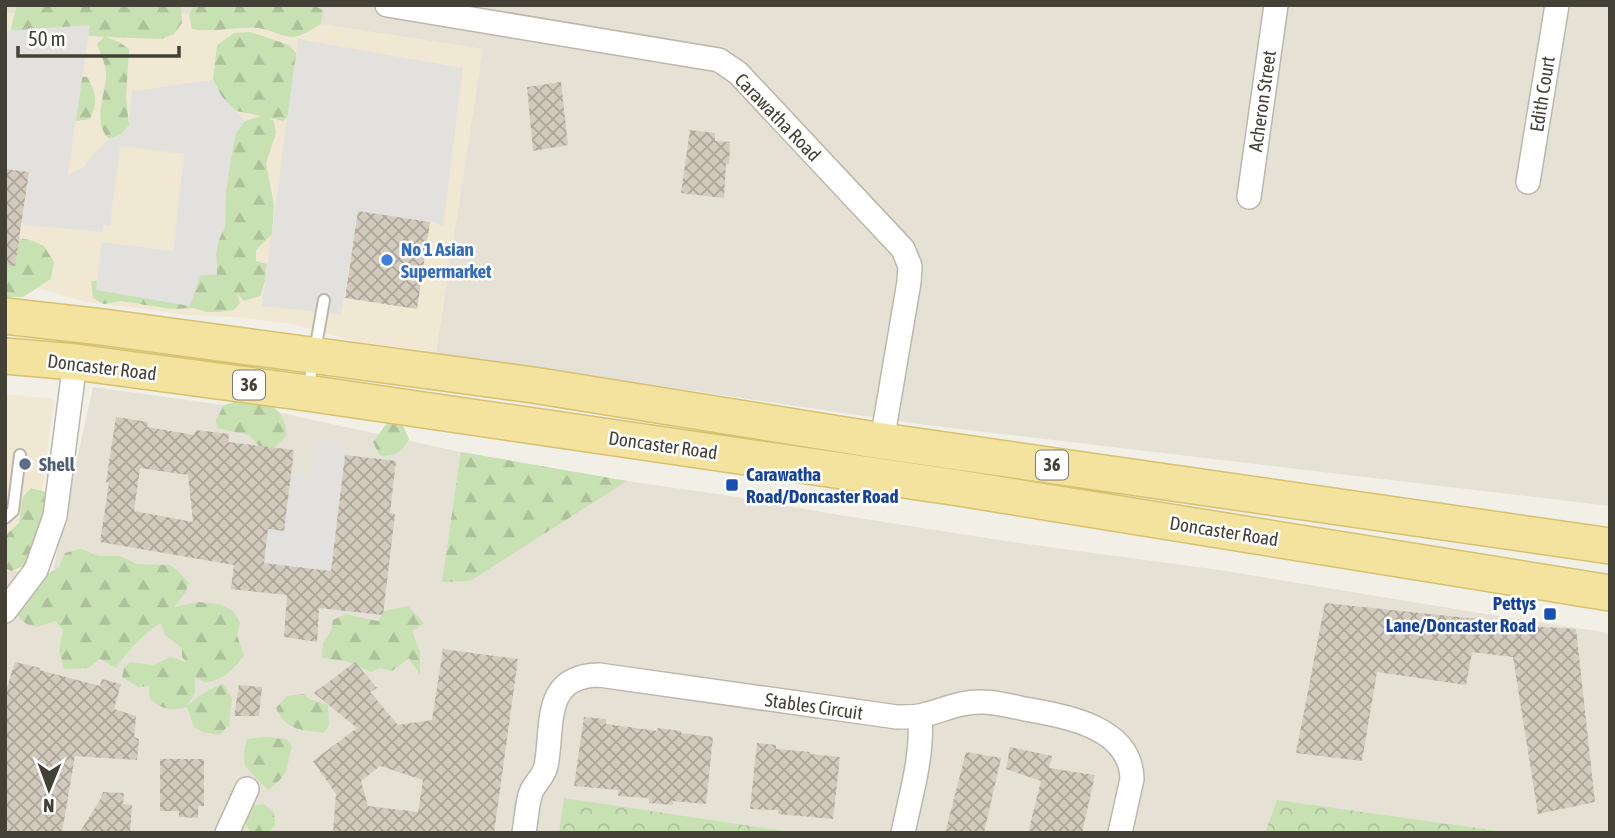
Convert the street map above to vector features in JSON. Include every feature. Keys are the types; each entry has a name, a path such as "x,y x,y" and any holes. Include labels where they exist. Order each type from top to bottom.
{"main road":[{"name":"Doncaster Road","path":"5,316 533,385 882,441 1610,546"},
{"name":"Doncaster Road","path":"5,356 75,362 307,393 959,488 1606,597"},
{"path":"876,477 882,441"}],"street":[{"name":"Carawatha Road","path":"387,5 719,60 738,73 903,248 910,265 882,441"},
{"name":"Acheron Street","path":"1249,197 1276,5"},
{"name":"Edith Court","path":"1528,182 1557,5"},
{"path":"5,611 36,570 55,516 75,362"},
{"name":"Stables Circuit","path":"524,833 530,792 546,769 552,713 557,697 564,685 589,675 897,717 919,716 981,702 1061,716 1085,723 1115,741 1125,751 1132,770 1120,833"},
{"path":"903,833 918,761 921,731 919,716"},
{"path":"227,833 247,789"}],"lane":[{"path":"307,393 324,300"},
{"path":"5,518 13,511 20,455"}],"shaded area":[{"path":"5,5 1610,5 1610,506 919,424 436,353 482,49 255,14 5,13"},
{"path":"5,13 255,14 483,49 436,353 355,341 292,324 86,302 30,286 5,287"},
{"path":"90,25 68,175 85,166 91,156 109,139 122,134 129,125 132,91 213,80 222,97 245,121 236,133 229,170 225,227 216,253 217,275 201,274 190,306 96,290 102,242 173,251 184,154 120,146 110,226 104,225 103,232 22,225 29,173 5,169 5,31"},
{"path":"298,39 463,68 443,226 359,212 341,315 262,306"},
{"path":"93,387 281,413 461,452 627,481 1012,542 1219,570 1610,633 1610,833 5,833 5,570 52,574"},
{"name":"Shell","path":"5,394 54,399 37,528 16,571 5,570"},
{"path":"314,439 346,443 334,542 351,573 264,563 268,529 284,531 291,473 310,475"}],"green space":[{"path":"17,5 181,5 182,23 174,34 161,39 106,37 129,49 126,98 129,125 122,134 109,139 101,125 106,72 97,44 104,37 80,35 18,45 11,28"},
{"path":"195,5 312,5 323,10 321,24 290,37 258,28 192,29 189,14"},
{"path":"250,32 289,45 297,54 292,110 284,121 269,118 274,121 276,133 266,163 274,205 272,234 256,250 256,261 267,264 260,296 244,301 237,294 240,303 234,310 220,312 206,312 194,308 171,309 121,301 104,304 93,298 91,281 217,274 216,253 225,227 226,191 236,133 245,121 262,116 236,111 222,97 213,80 217,45 234,33"},
{"path":"68,75 87,77 90,83 95,98 90,119 76,121"},
{"path":"5,236 30,240 44,246 54,262 51,279 23,297 5,297"},
{"path":"256,396 278,411 284,421 286,436 274,448 259,446 249,435 217,428 216,420 224,405"},
{"path":"387,423 403,426 409,439 398,453 380,456 373,442"},
{"path":"461,452 627,481 470,581 442,582"},
{"path":"31,488 49,493 61,533 49,554 11,571 5,568 5,536 19,523 23,497"},
{"path":"81,549 99,556 120,556 137,564 170,565 189,583 174,607 198,602 219,604 233,611 240,622 237,635 244,656 232,670 218,679 206,683 195,677 195,693 188,705 208,690 223,684 232,698 229,725 220,735 203,732 194,727 187,707 163,707 150,699 149,686 138,687 122,677 124,668 130,662 153,665 171,657 187,663 182,657 182,648 165,635 161,623 136,643 116,668 100,659 88,668 64,669 59,651 63,630 55,621 32,626 13,610 35,582 59,567 65,553"},
{"path":"408,606 424,623 412,631 420,652 420,675 409,658 392,671 380,668 371,672 346,661 322,658 323,643 331,630 333,620 345,614 378,621 384,611"},
{"path":"304,694 309,699 328,705 329,725 324,733 296,728 280,716 276,708 287,696"},
{"path":"247,739 286,739 292,746 283,775 268,790 245,766 244,752"},
{"path":"564,798 797,833 559,833"},
{"path":"1277,800 1512,833 1265,833"},
{"path":"264,804 274,813 275,825 269,833 251,833 244,822 248,806"}],"building":[{"path":"561,82 568,145 533,151 527,87"},
{"path":"690,130 715,133 715,141 730,142 724,198 681,193"},
{"path":"5,169 29,172 15,266 5,265"},
{"name":"No 1 Asian Supermarket","path":"358,211 430,222 417,309 345,298"},
{"path":"116,417 148,422 147,427 194,435 196,430 229,434 228,442 294,450 284,531 268,529 264,563 331,571 345,455 396,461 390,513 395,514 383,615 319,608 317,642 284,637 287,595 231,589 234,565 100,542 109,483 106,482","holes":["140,468 188,475 193,522 134,511"]},
{"path":"1325,603 1478,619 1477,623 1576,629 1595,802 1538,814 1513,657 1472,652 1466,685 1377,672 1362,761 1296,753"},
{"path":"443,649 518,659 494,833 333,833 336,794 313,761 357,728 314,693 355,662 377,688 370,692 398,725 432,720","holes":["380,766 423,780 418,812 368,806 361,781"]},
{"path":"15,662 100,686 102,679 121,684 114,709 136,716 134,737 139,739 137,760 75,756 62,833 5,833 5,694"},
{"path":"239,685 262,687 259,716 234,716"},
{"path":"584,717 606,719 606,724 657,731 658,728 713,737 706,804 673,801 673,805 649,803 649,798 618,796 618,790 574,786"},
{"path":"757,743 776,745 776,749 840,757 833,819 778,814 778,810 750,809"},
{"path":"1010,747 1052,756 1049,768 1095,775 1082,833 1028,833 1041,781 1006,769"},
{"path":"966,752 1001,758 984,833 945,833"},
{"path":"160,759 204,759 204,806 198,806 198,818 179,817 179,811 160,811"},
{"path":"103,792 124,793 123,804 132,805 130,833 80,832"}],"place":[{"name":"No 1 Asian Supermarket","path":"387,260"},
{"name":"Shell","path":"25,464"},
{"name":"Carawatha Road/Doncaster Road","path":"732,485"},
{"name":"Pettys Lane/Doncaster Road","path":"1550,614"}]}
